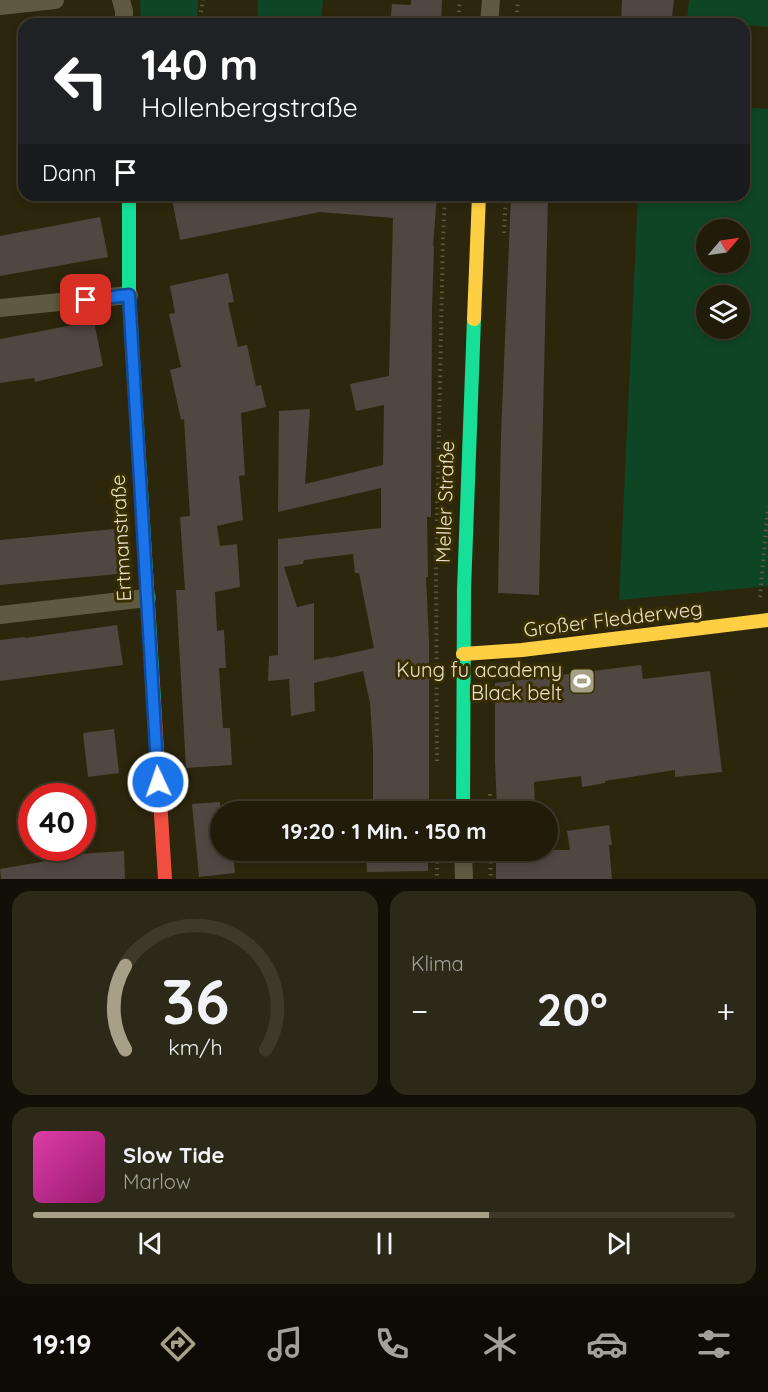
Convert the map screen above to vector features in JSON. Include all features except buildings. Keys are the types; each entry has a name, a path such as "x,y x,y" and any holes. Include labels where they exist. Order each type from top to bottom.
{"street":[{"path":"0,6 55,0"},
{"path":"122,0 124,18"},
{"path":"490,18 491,0"},
{"name":"Ertmanstraße","path":"129,201 129,295 165,879"},
{"name":"Meller Straße","path":"463,801 464,590 479,201"},
{"path":"0,308 129,295"},
{"path":"0,615 147,598"},
{"name":"Großer Fledderweg","path":"463,654 522,650 763,621"},
{"path":"463,861 464,879"}],"path":[{"path":"200,18 203,0"},
{"path":"458,18 460,0"},
{"path":"516,18 518,0"},
{"path":"437,768 436,571 445,201"},
{"path":"763,621 768,507"},
{"path":"437,861 437,879"},
{"path":"490,861 491,879"}],"green space":[{"path":"140,0 198,0 197,18 141,18"},
{"path":"258,0 323,0 322,18 257,18"},
{"path":"689,0 768,0 768,27 750,25 750,18 687,18"},
{"path":"750,108 768,109 768,586 619,600 638,201 750,201"}],"traffic: fast":[{"path":"129,201 129,295 154,702"},
{"path":"463,801 464,590 474,319"}],"traffic: slow":[{"path":"474,319 479,201"},
{"path":"463,654 522,650 768,620"}],"traffic: jam":[{"path":"154,702 165,879"}],"place":[{"name":"Kung fu academy Black belt","path":"582,681"}],"route":[{"path":"86,300 129,295 158,782"}]}
